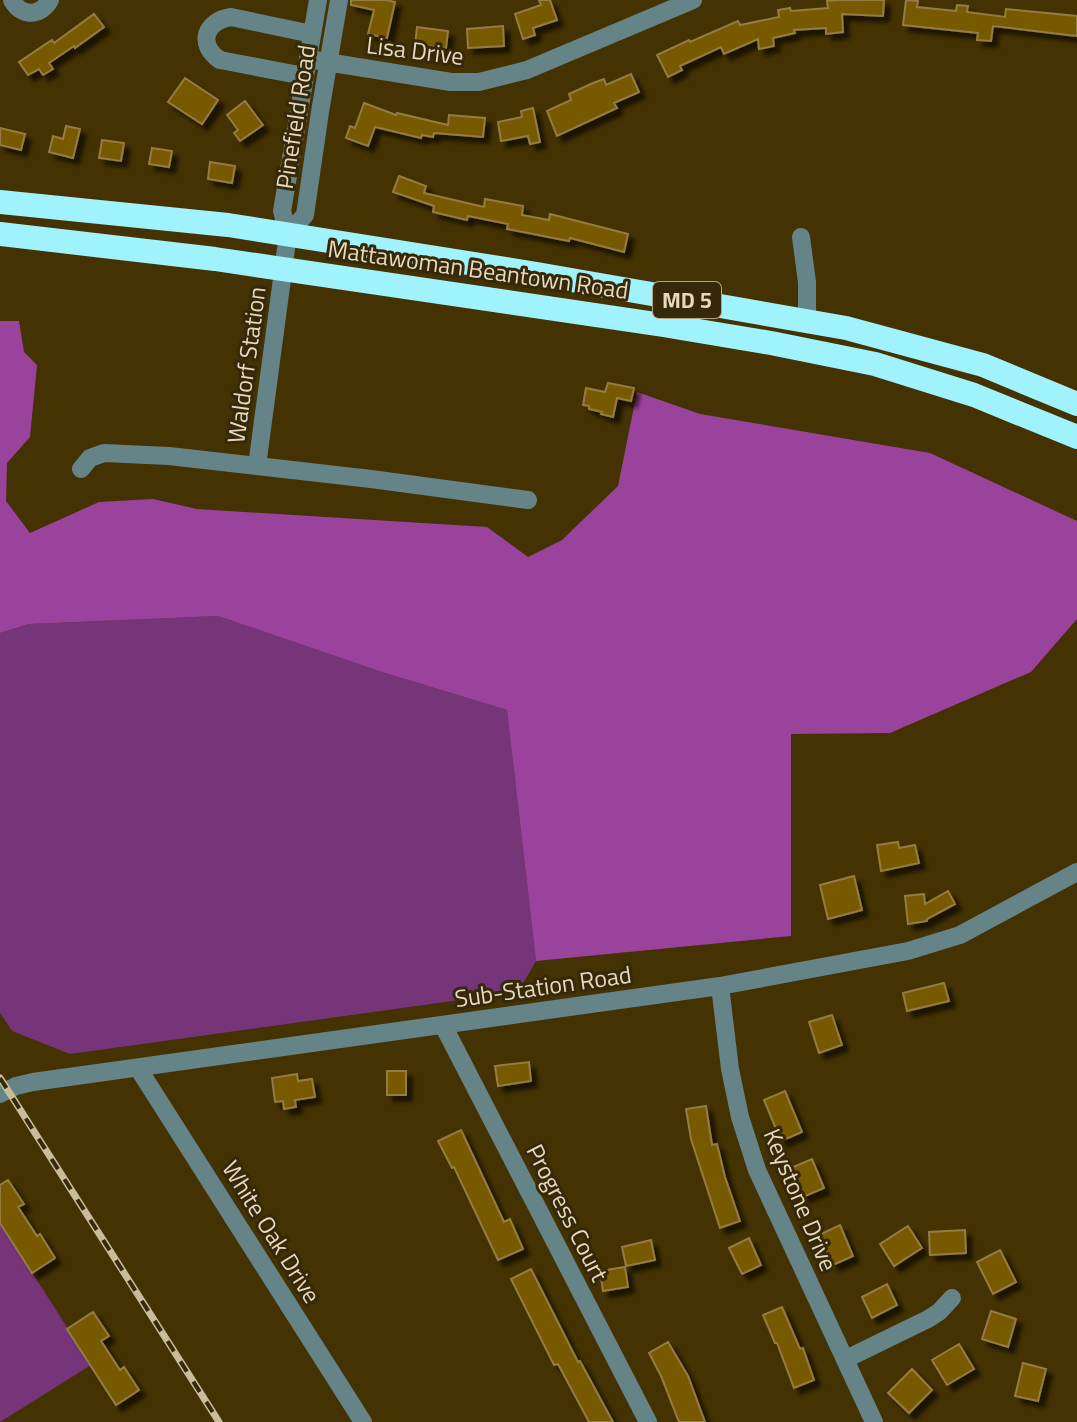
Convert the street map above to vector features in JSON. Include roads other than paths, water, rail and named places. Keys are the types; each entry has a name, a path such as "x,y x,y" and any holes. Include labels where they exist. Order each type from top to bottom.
{"highway":[{"name":"Mattawoman Beantown Road","path":"0,202 228,225 537,274 846,328 973,362 1077,404"},
{"name":"Mattawoman Beantown Road","path":"0,234 151,251 775,344 875,364 974,395 1077,437"},
{"path":"775,344 797,337 953,375 968,370 973,362"}],"street":[{"path":"12,0 20,10 32,13 43,9 50,0"},
{"name":"Pinefield Road","path":"283,270 288,234 282,211 318,0"},
{"name":"Pinefield Road","path":"288,234 305,215 339,0"},
{"name":"Lisa Drive","path":"312,34 231,17 220,19 212,25 207,46 210,53 220,60 306,67 328,62 451,82 479,82 527,70 693,0"},
{"path":"801,237 807,282 807,321"},
{"name":"Waldorf Station","path":"257,466 283,270"},
{"path":"81,469 90,458 104,453 169,456 528,500"},
{"name":"Sub-Station Road","path":"0,1094 33,1082 720,986 908,951 960,935 1077,872"},
{"name":"Keystone Drive","path":"720,986 730,1069 740,1117 757,1170 874,1422"},
{"name":"Progress Court","path":"443,1025 648,1422"},
{"name":"White Oak Drive","path":"138,1068 363,1422"},
{"path":"846,1359 928,1319 952,1298"}],"railway":[{"path":"0,1078 219,1422"}]}
